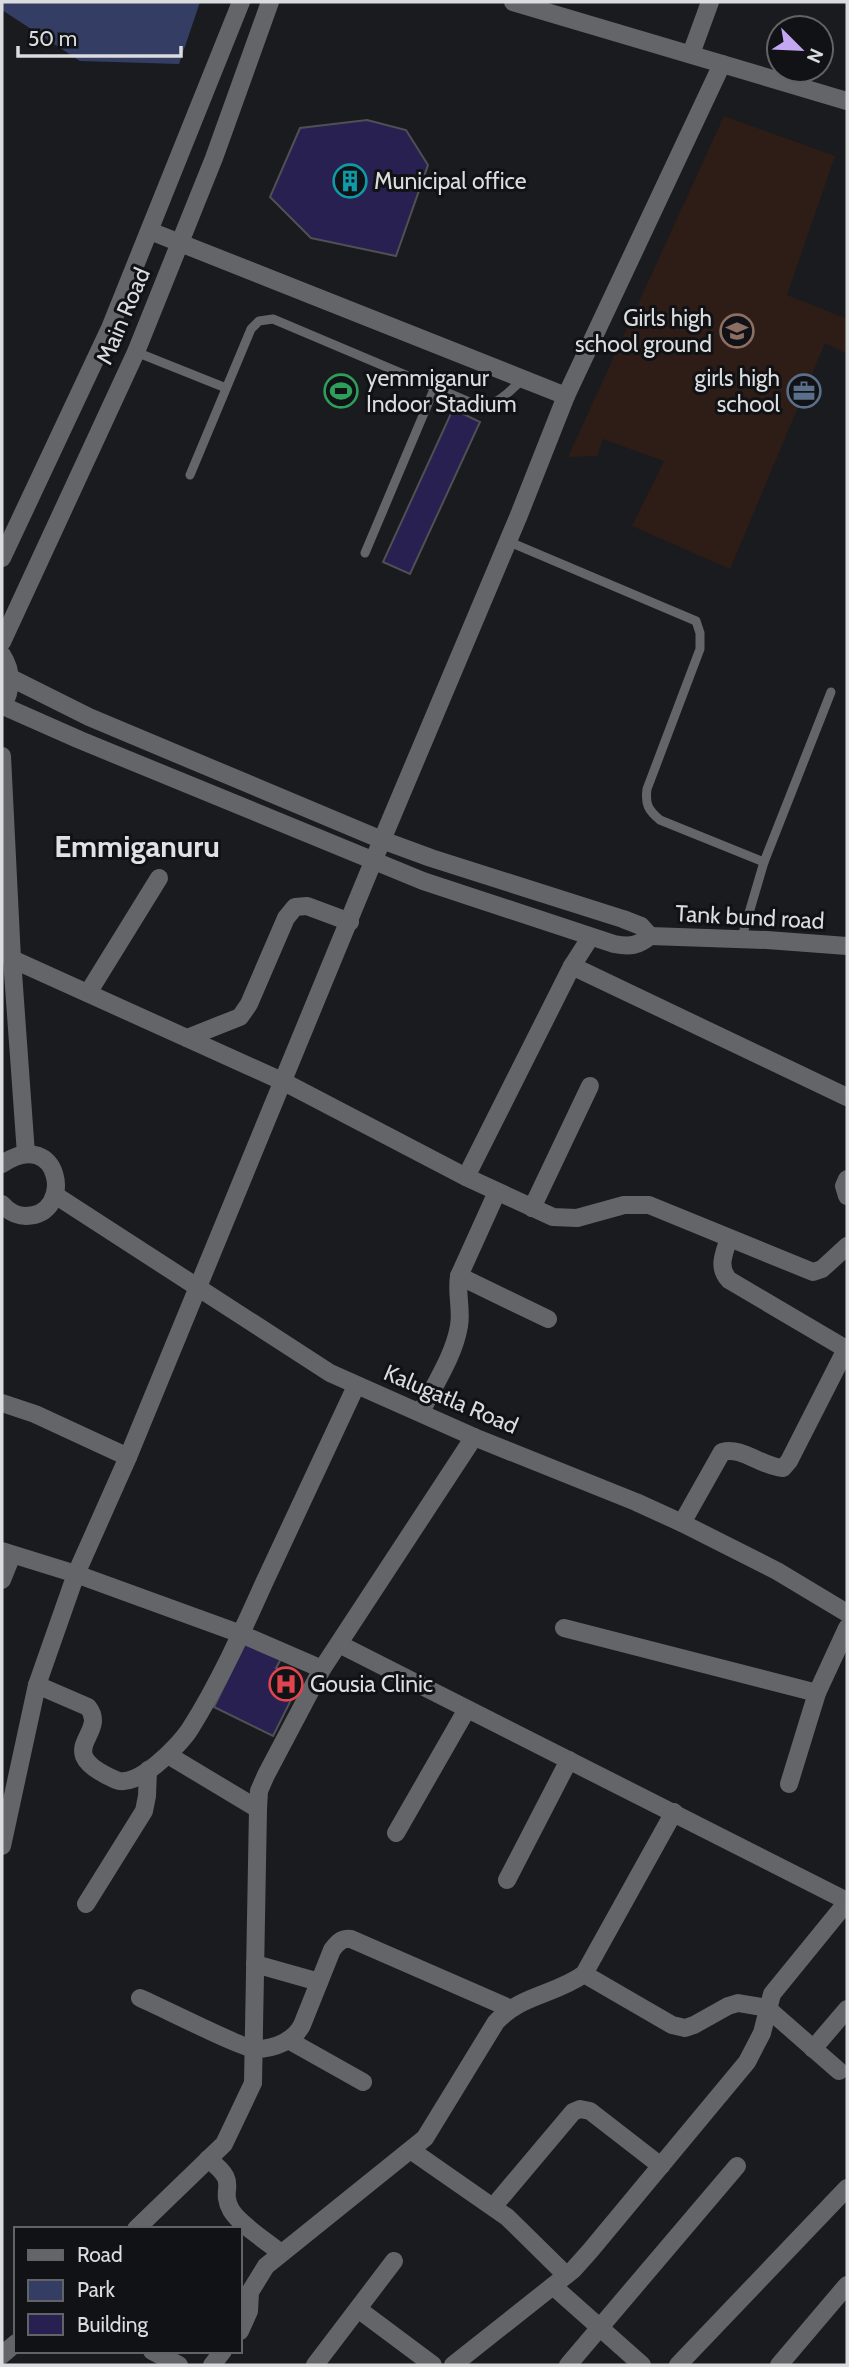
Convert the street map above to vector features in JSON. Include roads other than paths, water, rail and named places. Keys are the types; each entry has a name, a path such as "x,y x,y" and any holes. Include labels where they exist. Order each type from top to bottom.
{"street":[{"name":"Main Road","path":"2,558 110,328 241,2"},
{"name":"Main Road","path":"2,642 136,352 214,158 270,2"},
{"path":"513,2 541,5 722,64 847,101"},
{"path":"691,54 710,2"},
{"path":"2,1846 37,1685 76,1574 128,1457 196,1287 284,1082 566,396 722,64"},
{"path":"150,231 566,396"},
{"path":"2,655 11,678 3,707 423,881 590,938 627,947 640,944 650,936 641,926 624,919 431,858 383,840 89,717 11,678"},
{"path":"2,756 12,959 8,989 26,1154"},
{"path":"88,993 159,877"},
{"path":"187,1038 240,1017 249,1004 286,918 295,907 307,906 350,922"},
{"name":"Tank bund road","path":"650,936 847,946"},
{"path":"466,1177 572,966 590,938"},
{"path":"12,959 284,1082 466,1177 553,1217 577,1218 624,1205 649,1205 813,1272 822,1269 847,1246"},
{"path":"572,966 847,1097"},
{"path":"532,1208 590,1086"},
{"path":"2,1164 15,1155 36,1155 51,1167 57,1185 50,1204 34,1215 3,1209"},
{"path":"847,1179 847,1196"},
{"path":"421,1412 456,1340 460,1324 457,1286 459,1276 497,1192"},
{"name":"Kalugatla Road","path":"55,1195 330,1373 474,1437 682,1523 777,1571 847,1613"},
{"path":"682,1523 722,1452 730,1450 772,1468 783,1468 847,1348 729,1280 721,1264 729,1238"},
{"path":"459,1276 548,1319"},
{"path":"37,1685 88,1707 93,1713 93,1721 82,1748 87,1764 125,1783 133,1781 168,1755 190,1729 241,1634 356,1385"},
{"path":"2,1403 35,1414 128,1457"},
{"path":"138,2227 224,2144 253,2083 258,1809 260,1791 266,1775 322,1670 474,1437"},
{"path":"2,1580 7,1553 76,1574 241,1634 322,1670"},
{"path":"564,1628 817,1693"},
{"path":"789,1784 817,1693 847,1628"},
{"path":"339,1644 847,1902 772,1994 762,2033 747,2062 590,2251 560,2280 453,2365"},
{"path":"396,1833 467,1709"},
{"path":"168,1755 258,1809"},
{"path":"507,1880 569,1760"},
{"path":"86,1904 144,1811 148,1770"},
{"path":"242,2327 249,2311 250,2292 266,2266 425,2138 496,2022 509,2008 573,1982 584,1974 674,1812"},
{"path":"139,1997 254,2050 290,2041 298,2035 338,1942 345,1938 509,2008"},
{"path":"255,1964 319,1982"},
{"path":"584,1974 671,2025 685,2028 738,2003 767,2008 839,2071"},
{"path":"813,2049 847,2009"},
{"path":"290,2041 363,2082"},
{"path":"493,2207 573,2112 580,2109 590,2111 660,2166"},
{"path":"412,2151 507,2217 600,2328 642,2365"},
{"path":"208,2159 228,2177 231,2210 281,2253"},
{"path":"568,2365 737,2166"},
{"path":"678,2365 847,2188"},
{"path":"315,2365 394,2261"},
{"path":"779,2365 847,2285"},
{"path":"358,2309 433,2365"},
{"path":"156,2353 180,2365"}],"lane":[{"path":"190,475 251,329 259,321 274,320 486,406 499,401 523,379"},
{"path":"136,352 226,388"},
{"path":"365,553 435,387"},
{"path":"507,541 696,621 701,649 647,789 648,810 660,820 764,862"},
{"path":"741,940 764,862 831,692"}],"place":[{"name":"Municipal office","path":"350,181"},
{"name":"Girls high school ground","path":"737,331"},
{"name":"yemmiganur Indoor Stadium","path":"341,391"},
{"name":"girls high school","path":"804,391"},
{"name":"Gousia Clinic","path":"286,1684"}],"district":[{"name":"Emmiganuru","path":"137,847"}]}
